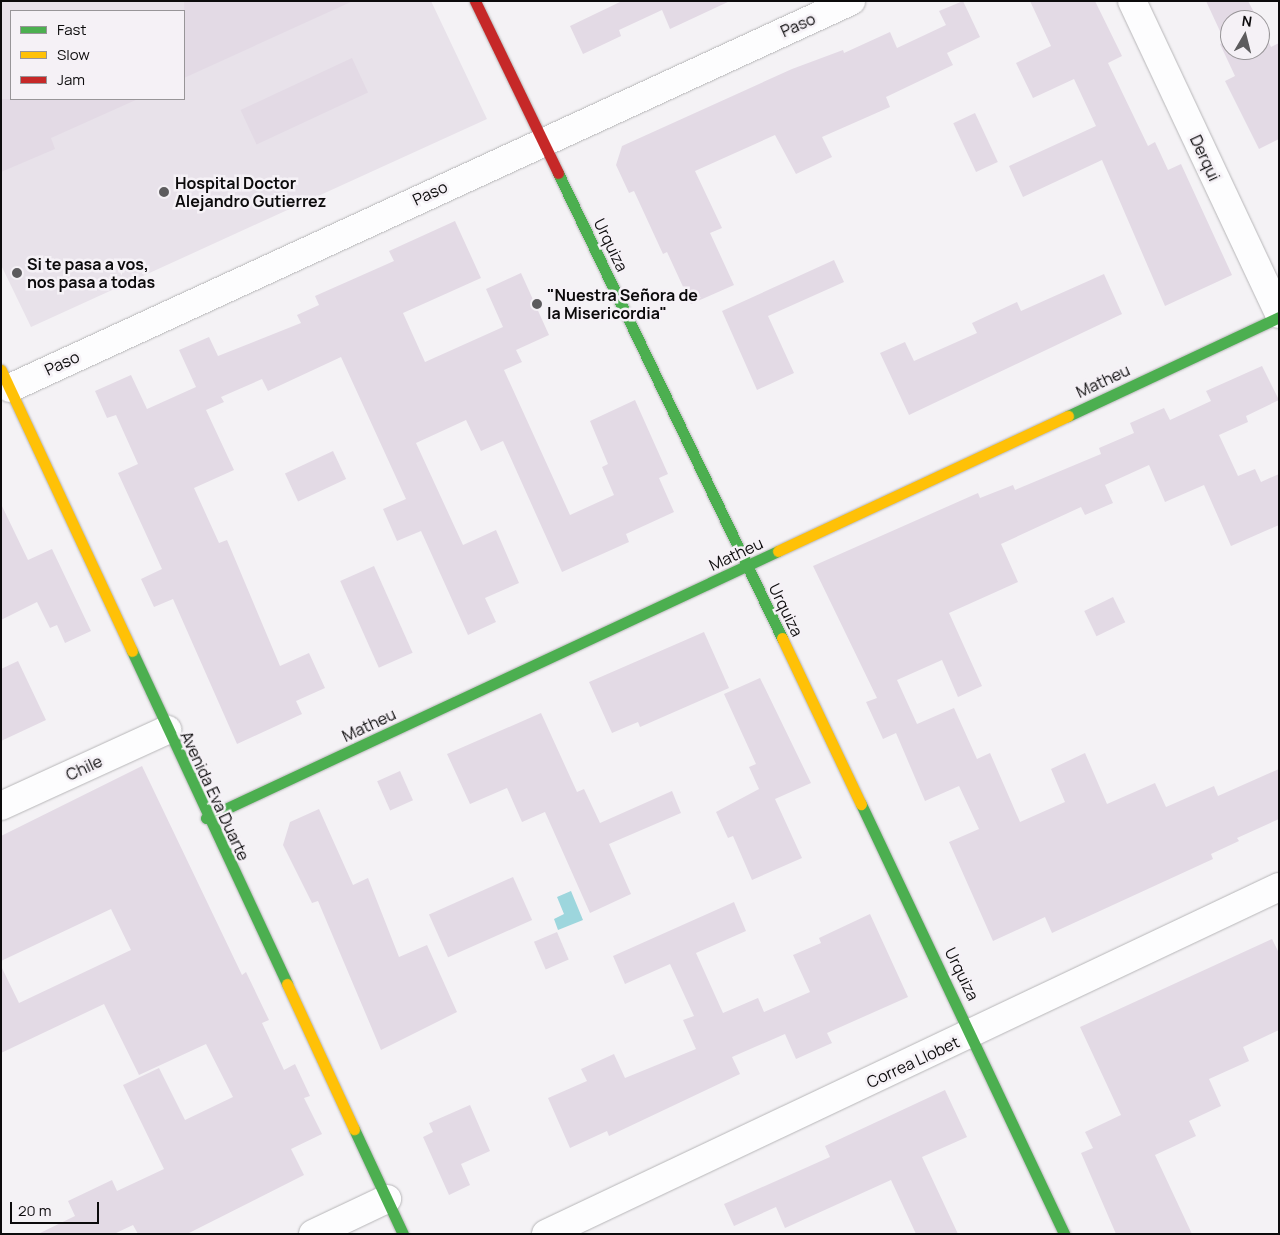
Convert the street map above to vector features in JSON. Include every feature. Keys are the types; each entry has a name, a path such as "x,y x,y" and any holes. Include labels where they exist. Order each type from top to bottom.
{"street":[{"name":"Urquiza","path":"475,1 972,1034 1064,1234"},
{"name":"Paso","path":"6,379 543,141 851,1"},
{"name":"Derqui","path":"1132,1 1279,315"},
{"name":"Matheu","path":"206,818 747,567 1279,315"},
{"name":"Avenida Eva Duarte","path":"6,379 206,818 403,1234"},
{"name":"Chile","path":"1,806 167,730"},
{"name":"Correa Llobet","path":"546,1234 972,1034 1279,887"},
{"path":"313,1234 387,1199"}],"shaded area":[{"name":"Hospital Doctor Alejandro Gutierrez","path":"1,1 431,1 487,119 31,327 1,265"}],"water":[{"path":"571,891 583,920 558,930 554,919 564,914 557,897"}],"building":[{"path":"184,1 353,1 185,78"},
{"path":"622,1 730,1 670,29 662,10 619,30 621,36 583,54 570,26"},
{"path":"963,1 980,37 947,53 953,65 886,97 890,107 822,137 832,157 796,174 775,135 695,171 722,228 710,233 734,285 691,304 667,252 663,254 634,191 629,193 616,165 622,146 792,69 843,50 844,53 890,32 897,48 946,25 939,11"},
{"path":"1030,1 1095,1 1122,56 1108,63 1148,146 1155,142 1168,170 1181,164 1232,275 1165,306 1102,160 1023,197 1009,166 1096,126 1074,79 1033,98 1016,63 1051,46"},
{"path":"1206,1 1248,1 1253,10 1220,10 1220,31"},
{"path":"1279,43 1279,139 1259,149 1225,81 1235,76 1228,60 1270,60 1270,45 1271,47"},
{"path":"352,58 368,92 257,144 241,110"},
{"path":"1,99 136,100 51,138 55,149 1,172"},
{"path":"975,113 998,162 976,172 953,123"},
{"path":"455,221 481,278 403,313 425,362 503,327 486,289 521,273 549,335 516,350 522,362 504,370 570,515 614,495 602,467 608,464 590,421 635,400 668,474 659,478 674,512 626,534 629,542 562,572 503,441 481,451 466,420 416,443 463,545 496,530 519,583 485,598 496,622 468,635 421,531 397,541 383,509 406,499 341,357 268,391 262,379 221,397 224,402 206,410 234,470 194,488 219,543 227,540 280,666 309,653 325,688 296,701 302,714 237,744 173,599 154,607 141,579 162,569 118,473 138,464 116,415 107,418 95,391 131,375 147,409 196,387 179,350 209,337 218,356 301,323 297,315 319,305 315,296 394,261 389,251"},
{"path":"834,260 844,282 768,316 794,373 757,390 722,311"},
{"path":"1104,274 1122,314 909,415 880,353 905,342 914,361 977,333 972,323 1017,302 1021,311"},
{"path":"1262,366 1279,400 1246,416 1248,422 1219,435 1238,476 1255,469 1261,482 1279,474 1279,525 1231,546 1204,485 1165,502 1149,465 1105,485 1113,503 1085,515 1081,507 1001,544 1018,582 949,613 982,686 958,697 942,660 897,680 917,724 954,708 977,759 990,753 1020,822 1065,802 1051,769 1085,753 1107,804 1155,783 1166,807 1214,786 1218,796 1279,769 1279,819 1237,838 1239,841 1211,854 1213,859 1052,933 1045,917 993,941 949,842 979,829 959,786 925,801 896,733 883,739 866,702 877,698 813,566 978,493 980,498 1013,485 1015,490 1101,454 1099,448 1134,433 1130,423 1164,408 1170,420 1211,401 1206,391"},
{"path":"333,451 346,479 298,501 285,473"},
{"path":"1,504 28,560 52,549 91,631 65,643 57,625 50,628 37,602 1,620"},
{"path":"374,566 413,653 379,668 340,581"},
{"path":"1113,597 1125,622 1097,636 1084,611"},
{"path":"704,632 729,688 640,727 638,722 612,733 589,682"},
{"path":"18,661 46,720 1,741 1,669"},
{"path":"760,678 811,783 775,799 802,858 752,880 733,836 728,838 716,812 759,789 749,767 756,764 724,694"},
{"path":"541,713 577,792 584,789 600,823 672,791 681,813 609,844 631,894 590,913 545,812 522,822 507,788 470,804 447,754"},
{"path":"142,766 242,975 246,972 269,1020 262,1023 284,1070 295,1064 310,1096 304,1098 322,1134 291,1149 304,1175 187,1234 138,1234 133,1225 114,1234 38,1234 75,1216 68,1201 112,1180 117,1191 164,1169 123,1085 159,1068 185,1120 233,1097 206,1044 139,1075 104,1004 1,1053 1,966 19,1003 131,950 111,909 1,961 1,836"},
{"path":"400,771 413,800 390,810 377,781"},
{"path":"319,809 353,885 368,878 399,957 427,945 457,1012 381,1050 318,901 312,903 283,845 290,822"},
{"path":"513,877 532,920 448,957 429,914"},
{"path":"734,902 746,931 696,953 723,1013 758,998 764,1012 810,992 793,955 821,943 819,938 870,914 908,997 827,1033 832,1043 796,1059 785,1034 732,1057 740,1074 609,1136 607,1131 570,1148 548,1098 587,1081 581,1069 614,1054 625,1078 696,1049 683,1020 694,1016 670,964 625,984 613,956"},
{"path":"557,932 569,960 546,969 534,942"},
{"path":"1272,939 1279,953 1279,1030 1243,1047 1249,1061 1209,1079 1221,1106 1189,1121 1196,1136 1155,1155 1192,1234 1116,1234 1081,1153 1093,1148 1085,1132 1121,1115 1080,1027"},
{"path":"945,1090 967,1137 922,1157 958,1234 916,1234 891,1180 785,1228 776,1207 734,1226 724,1204 830,1157 825,1146"},
{"path":"470,1105 490,1151 461,1164 470,1185 449,1195 423,1137 433,1132 429,1123"}],"traffic: fast":[{"path":"558,173 782,638"},
{"path":"1068,416 1279,317"},
{"path":"206,818 778,551"},
{"path":"132,651 287,984"},
{"path":"861,804 1064,1234"},
{"path":"354,1129 403,1234"}],"traffic: slow":[{"path":"1,370 132,651"},
{"path":"778,551 1068,416"},
{"path":"782,638 861,804"},
{"path":"287,984 354,1129"}],"traffic: jam":[{"path":"475,1 558,173"}],"place":[{"name":"Hospital Doctor Alejandro Gutierrez","path":"164,192"},
{"name":"Si te pasa a vos, nos pasa a todas","path":"17,273"},
{"name":"\"Nuestra Señora de la Misericordia\"","path":"537,304"}]}
